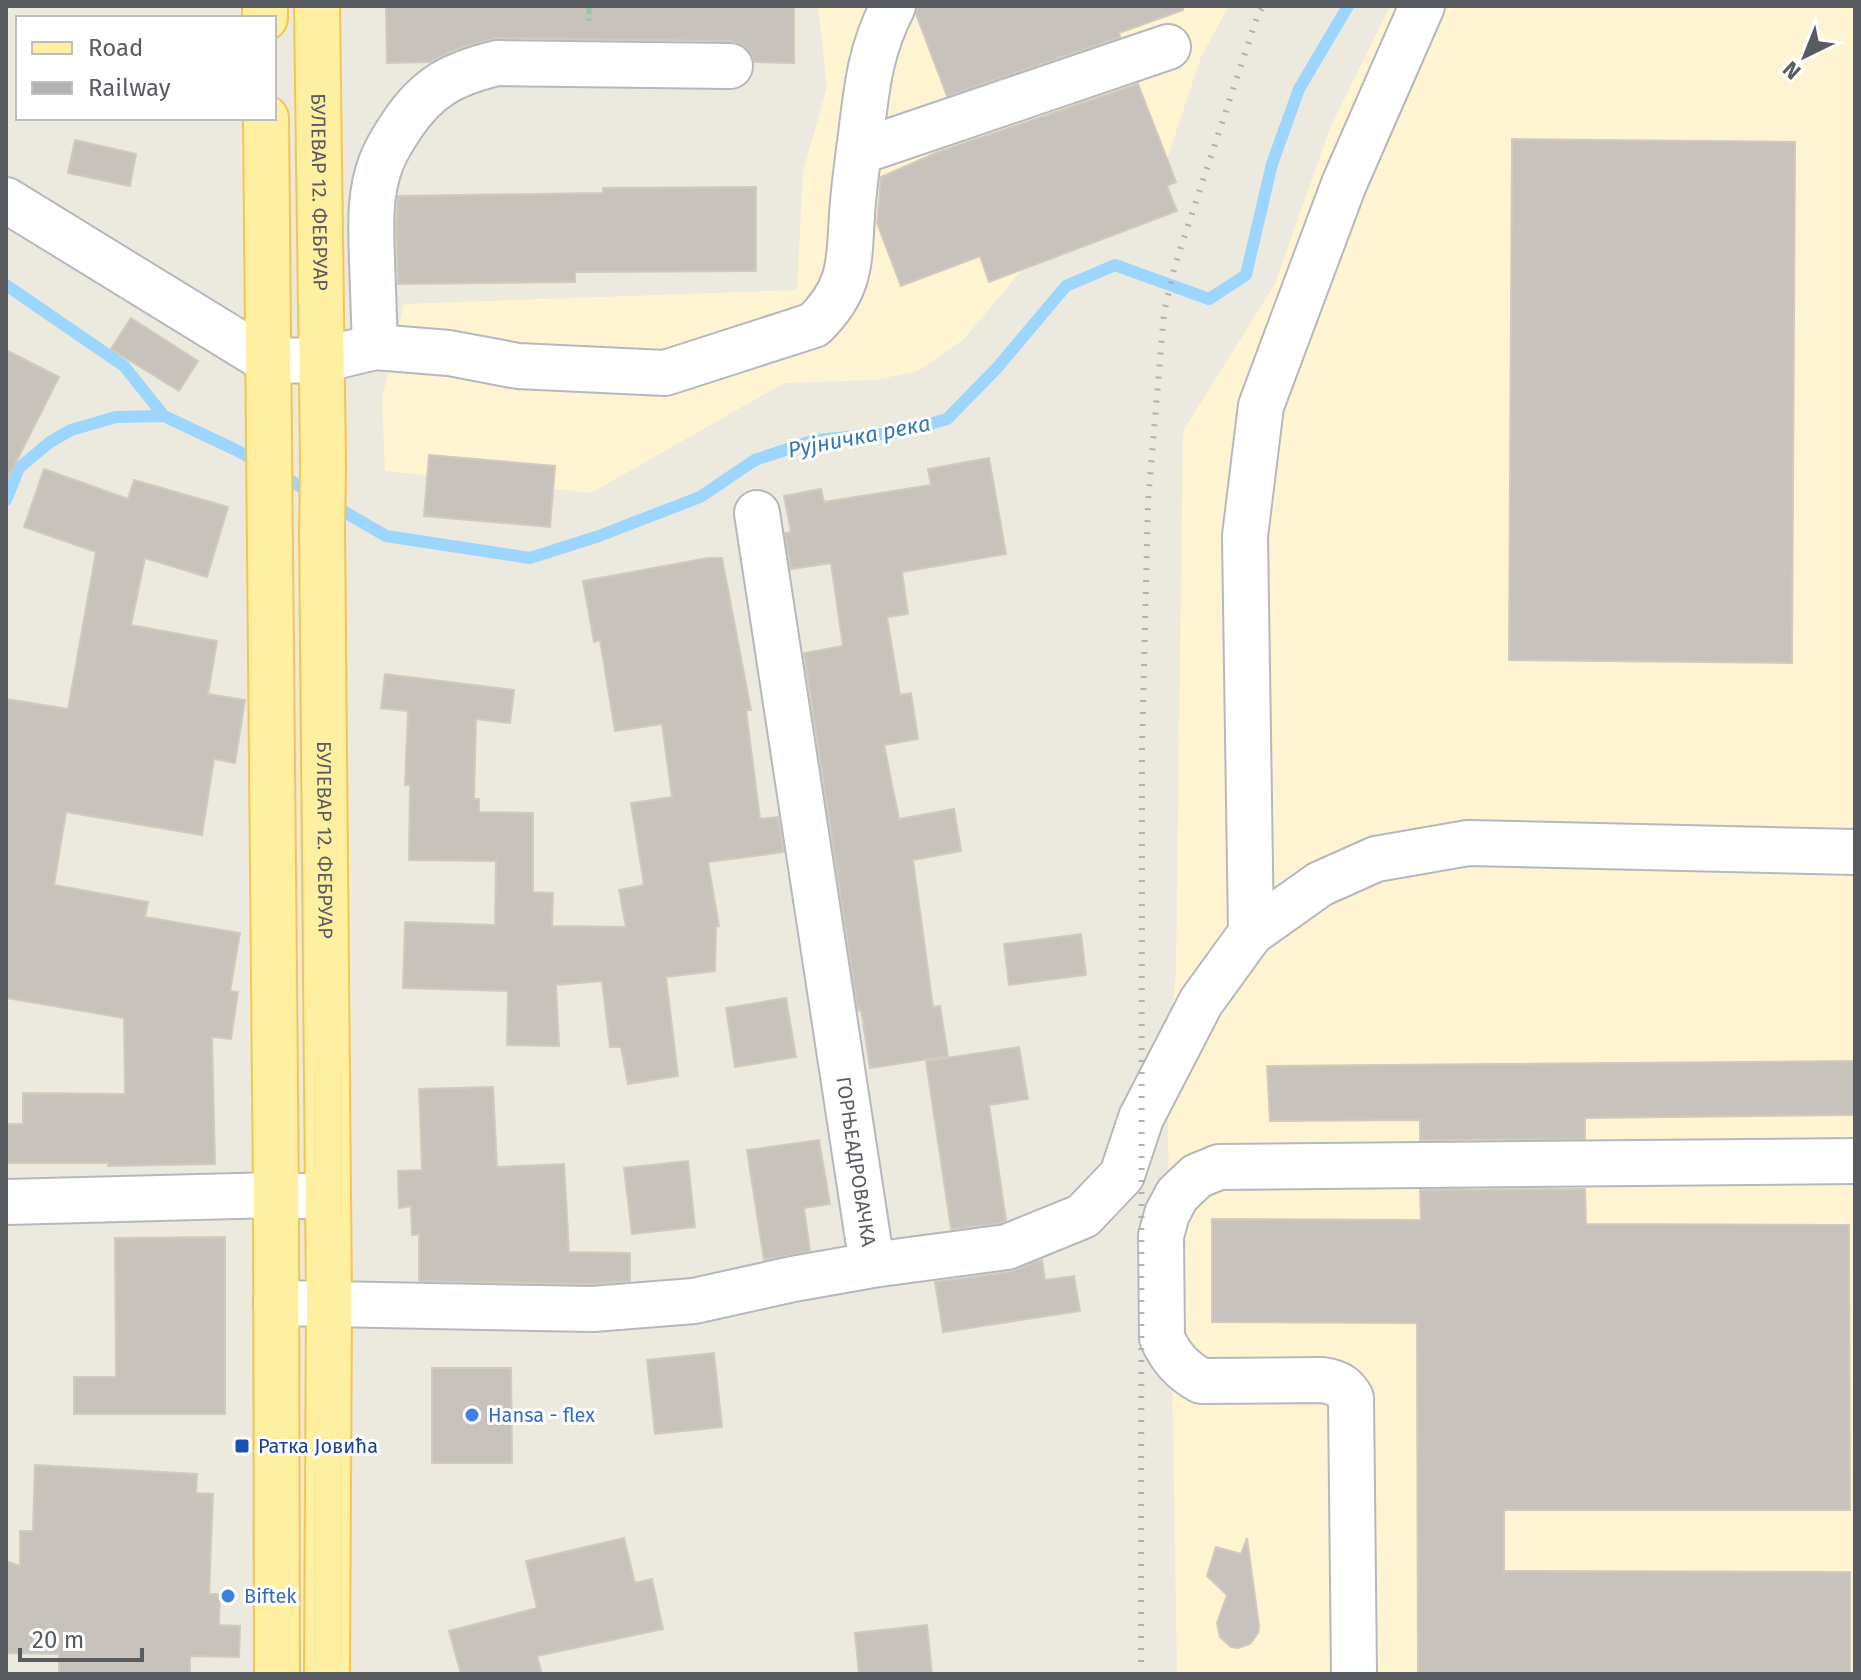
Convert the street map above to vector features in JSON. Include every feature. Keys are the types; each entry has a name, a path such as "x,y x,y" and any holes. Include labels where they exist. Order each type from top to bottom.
{"main road":[{"name":"БУЛЕВАР 12. ФЕБРУАР","path":"317,6 329,1303 327,1674"},
{"path":"266,120 277,1674"}],"street":[{"path":"6,200 268,361 321,360 375,347 449,353 518,366 665,373 814,325 838,297 847,272 868,71 882,27 893,6"},
{"path":"1251,933 1245,536 1261,406 1344,184 1422,6"},
{"path":"859,152 1168,47"},
{"path":"375,347 371,211 375,184 381,161 392,140 425,95 445,80 497,63 730,66"},
{"name":"ГОРЊЕАДРОВАЧКА","path":"276,1303 593,1309 694,1301 872,1265 757,513"},
{"path":"872,1265 1007,1247 1083,1216 1122,1175 1141,1118 1201,1002 1251,933 1320,884 1376,859 1468,843 1855,852"},
{"path":"1354,1674 1351,1398 1333,1381 1201,1381 1178,1364 1162,1338 1161,1236 1167,1214 1177,1195 1197,1176 1219,1167 1855,1161"},
{"path":"6,1202 276,1195 328,1197"}],"shaded area":[{"path":"818,6 1229,6 1201,57 1155,195 1038,251 963,340 918,371 875,380 784,383 591,493 385,471 382,398 404,304 797,290 803,172 827,87"},
{"path":"1390,6 1855,6 1855,1674 1177,1674 1167,1069 1176,971 1183,431 1275,284 1330,128"}],"building":[{"path":"386,6 794,6 794,63 754,62 743,45 730,41 497,38 459,48 430,62 387,63"},
{"path":"918,6 1183,6 1183,10 1119,33 1120,37 947,96 916,14"},
{"path":"1138,84 1176,182 1167,186 1177,211 989,282 980,256 901,286 877,223 881,177 938,152"},
{"path":"1512,139 1795,142 1792,663 1509,660"},
{"path":"75,140 136,154 130,186 68,173"},
{"path":"756,187 756,271 575,272 575,282 398,284 398,196 603,193 603,188"},
{"path":"131,318 198,361 179,391 111,349"},
{"path":"6,350 59,377 6,482"},
{"path":"429,455 555,466 550,527 424,516"},
{"path":"989,458 1006,554 902,572 908,614 887,617 900,695 911,693 918,739 884,745 899,819 954,809 961,851 913,860 933,1007 940,1006 948,1056 870,1068 861,1010 858,1011 804,653 843,646 831,563 791,569 785,533 791,532 784,496 821,489 824,502 931,485 928,469"},
{"path":"44,469 128,499 134,480 228,507 207,577 145,558 131,625 217,641 208,694 245,700 235,763 214,759 202,835 66,812 54,885 148,902 145,917 240,933 230,991 238,992 231,1039 212,1037 215,1164 108,1166 108,1163 6,1163 6,1124 23,1124 23,1093 125,1094 124,1018 6,998 6,699 68,709 96,552 24,527"},
{"path":"722,558 751,710 746,710 760,819 778,817 784,852 708,862 719,926 716,927 715,971 666,977 678,1076 628,1084 621,1047 610,1047 602,981 556,985 559,1046 507,1045 508,991 403,988 405,922 495,925 496,861 409,860 410,785 405,785 408,711 381,708 385,674 514,690 510,723 476,719 474,799 479,799 479,812 533,813 533,892 553,893 552,926 626,927 619,890 644,885 631,803 672,797 662,724 615,731 600,640 594,642 583,581"},
{"path":"1081,934 1086,975 1009,985 1004,944"},
{"path":"786,998 796,1057 735,1067 726,1008"},
{"path":"1019,1047 1028,1099 989,1105 1006,1220 951,1229 926,1061"},
{"path":"1855,1061 1855,1115 1585,1118 1585,1139 1420,1140 1420,1120 1270,1121 1267,1066"},
{"path":"493,1087 497,1167 564,1164 569,1252 630,1253 630,1281 592,1284 419,1281 419,1234 412,1235 411,1206 399,1208 398,1171 422,1170 419,1089"},
{"path":"819,1140 830,1204 804,1208 810,1251 764,1260 747,1150"},
{"path":"688,1161 695,1227 632,1234 624,1168"},
{"path":"1585,1189 1586,1224 1849,1225 1850,1510 1504,1510 1504,1571 1850,1572 1850,1674 1418,1674 1417,1323 1212,1322 1212,1219 1421,1220 1420,1190"},
{"path":"225,1237 225,1414 74,1414 74,1377 116,1377 115,1238"},
{"path":"1042,1260 1045,1280 1074,1276 1080,1311 943,1332 935,1282 1010,1272"},
{"path":"714,1353 722,1427 655,1434 647,1360"},
{"name":"Hansa - flex","path":"432,1368 511,1368 512,1463 432,1463"},
{"path":"35,1465 197,1474 196,1493 213,1494 209,1594 220,1594 219,1625 240,1626 239,1657 190,1656 190,1674 59,1674 59,1654 6,1653 6,1561 20,1566 20,1531 33,1531"},
{"path":"624,1538 635,1583 652,1579 663,1629 537,1656 542,1674 461,1674 449,1631 537,1608 526,1561"},
{"path":"1247,1538 1259,1626 1250,1644 1238,1648 1231,1647 1220,1637 1217,1623 1227,1595 1207,1576 1216,1547 1241,1554"},
{"path":"927,1625 932,1674 859,1674 855,1633"}],"waterway":[{"name":"Рујничка река","path":"331,504 386,536 530,558 599,536 700,497 755,460 815,440 903,432 947,419 997,368 1066,286 1115,265 1209,299 1246,275 1272,164 1299,89 1348,6"},
{"path":"6,285 124,366 164,416"},
{"name":"Рујничка река","path":"6,500 19,468 50,442 71,430 116,417 164,416 260,463"},
{"name":"Рујничка река","path":"279,474 315,495"}],"railway":[{"path":"1141,1674 1142,750 1148,501 1164,313 1175,265 1263,6"}],"place":[{"name":"Hansa - flex","path":"472,1415"},
{"name":"Ратка Јовића","path":"242,1446"},
{"name":"Biftek","path":"228,1596"}]}
